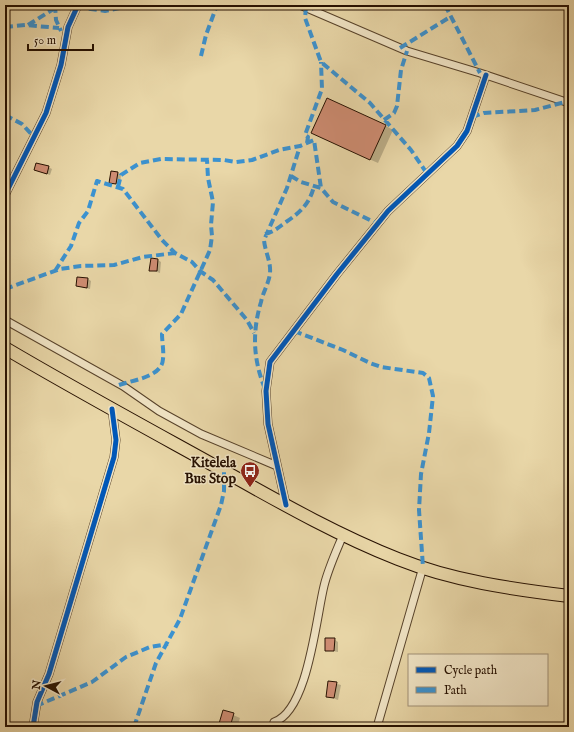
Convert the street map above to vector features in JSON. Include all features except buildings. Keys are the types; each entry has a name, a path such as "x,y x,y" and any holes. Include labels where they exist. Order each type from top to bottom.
{"highway":[{"path":"5,348 286,505 344,535 399,559 461,579 521,590 569,596"}],"street":[{"path":"5,195 46,113 61,66 68,26 78,5"},
{"path":"300,5 407,51 486,75 569,103"},
{"path":"286,505 276,466 268,424 266,391 270,362 337,274 388,211 457,146 467,131 486,75"},
{"path":"5,320 123,386 159,412 201,434 276,466"},
{"path":"33,727 37,702 49,674 114,456 116,440 112,409"},
{"path":"274,722 285,715 298,695 308,663 324,584 344,535"},
{"path":"377,727 423,567"}],"marked path":[{"path":"55,5 56,20 61,31"},
{"path":"77,7 105,11 134,5"},
{"path":"201,56 206,35 217,5"},
{"path":"313,5 314,10"},
{"path":"445,5 480,73"},
{"path":"306,7 305,18 321,62 370,103 411,150 428,175"},
{"path":"28,25 55,8"},
{"path":"400,48 450,17"},
{"path":"5,27 25,25 59,28"},
{"path":"384,120 394,113 397,106 401,70 407,51"},
{"path":"307,143 308,137 305,135 322,89 321,62"},
{"path":"472,117 484,113 535,110 565,102"},
{"path":"5,115 22,124 34,137"},
{"path":"118,187 121,175 140,163 161,159 224,160 236,162 252,160 279,150 300,146 314,140 321,188"},
{"path":"265,389 258,367 255,346 258,313 270,273 270,264 264,240 287,188 300,146"},
{"path":"119,385 146,377 158,370 163,359 162,334 181,314 210,250 213,202 208,178 207,160"},
{"path":"291,176 301,182 321,188 333,202 378,224"},
{"path":"55,271 71,246 79,223 88,211 97,181 123,189 162,240 175,253 192,262 200,271 213,280 247,320 254,333"},
{"path":"265,234 276,229 300,211 310,197 314,186"},
{"path":"5,289 60,269 81,266 114,265 143,257 175,253"},
{"path":"294,331 381,367 423,373 429,378 433,396 429,433 421,474 419,510 423,567"},
{"path":"134,727 156,663 180,619 221,505 224,491 224,471"},
{"path":"36,706 92,682 126,657 150,647 168,644"}],"cycle path":[{"path":"5,195 46,113 61,65 68,27 78,5"},
{"path":"286,505 268,424 266,391 270,362 337,274 388,211 457,146 467,131 486,75"},
{"path":"33,727 37,702 49,674 114,457 116,440 112,409"}],"place":[{"name":"Kitelela Bus Stop","path":"250,488"}]}
